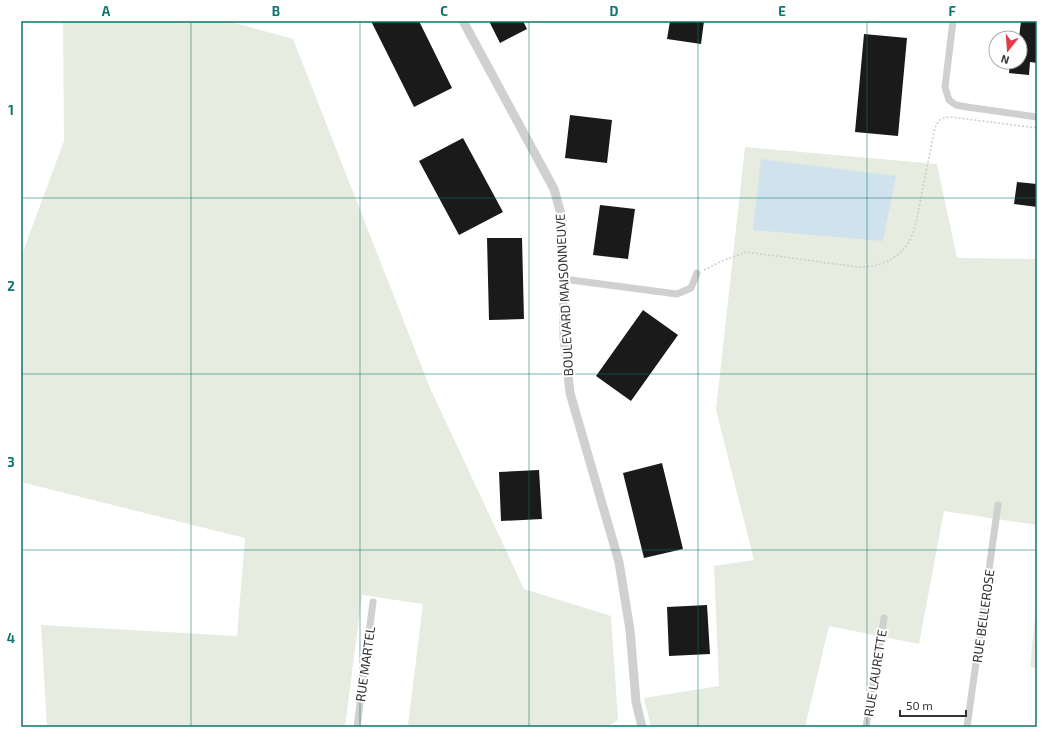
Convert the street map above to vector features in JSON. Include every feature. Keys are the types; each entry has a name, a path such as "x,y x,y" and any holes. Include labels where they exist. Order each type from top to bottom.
{"street":[{"name":"BOULEVARD MAISONNEUVE","path":"463,21 554,189 562,218 565,361 570,393 619,562 630,630 636,702 642,727"},
{"path":"953,21 946,87 949,100 962,106 1037,117"},
{"path":"563,279 677,294 691,288 697,273"},
{"name":"RUE BELLEROSE","path":"967,727 998,505"},
{"name":"RUE MARTEL","path":"356,727 373,602"},
{"name":"RUE LAURETTE","path":"866,727 884,618"}],"path":[{"path":"697,273 746,252 858,267 882,264 900,252 910,240 916,220 934,131 939,120 944,117 951,117 1037,128"}],"shaded area":[{"path":"63,21 228,21 293,39 430,388 524,589 611,616 618,720 607,727 418,727 408,725 423,604 362,595 345,727 47,727 41,625 237,636 245,538 21,482 21,257 64,141"},
{"path":"745,147 937,164 957,258 1037,259 1037,525 944,511 919,644 829,626 805,727 651,727 644,698 719,686 714,566 754,560 716,410"},
{"path":"1037,595 1037,668 1030,667"}],"water":[{"path":"761,159 896,176 883,241 753,230"}],"building":[{"path":"371,21 419,21 452,88 414,107"},
{"path":"489,21 523,21 527,29 500,43"},
{"path":"670,21 704,21 701,44 667,39"},
{"path":"1021,21 1037,21 1037,63 1030,62 1029,75 1009,73 1009,70 1028,70 1028,30 1020,30"},
{"path":"864,34 907,38 898,136 855,132"},
{"path":"570,115 612,120 607,163 565,158"},
{"path":"463,138 503,212 459,235 419,161"},
{"path":"1017,182 1037,184 1037,207 1014,204"},
{"path":"600,205 635,209 628,259 593,255"},
{"path":"487,238 522,238 524,319 489,320"},
{"path":"643,310 678,335 631,401 596,376"},
{"path":"662,463 683,549 644,558 623,473"},
{"path":"539,470 542,519 501,521 499,472"},
{"path":"707,605 710,654 669,656 667,607"}]}
